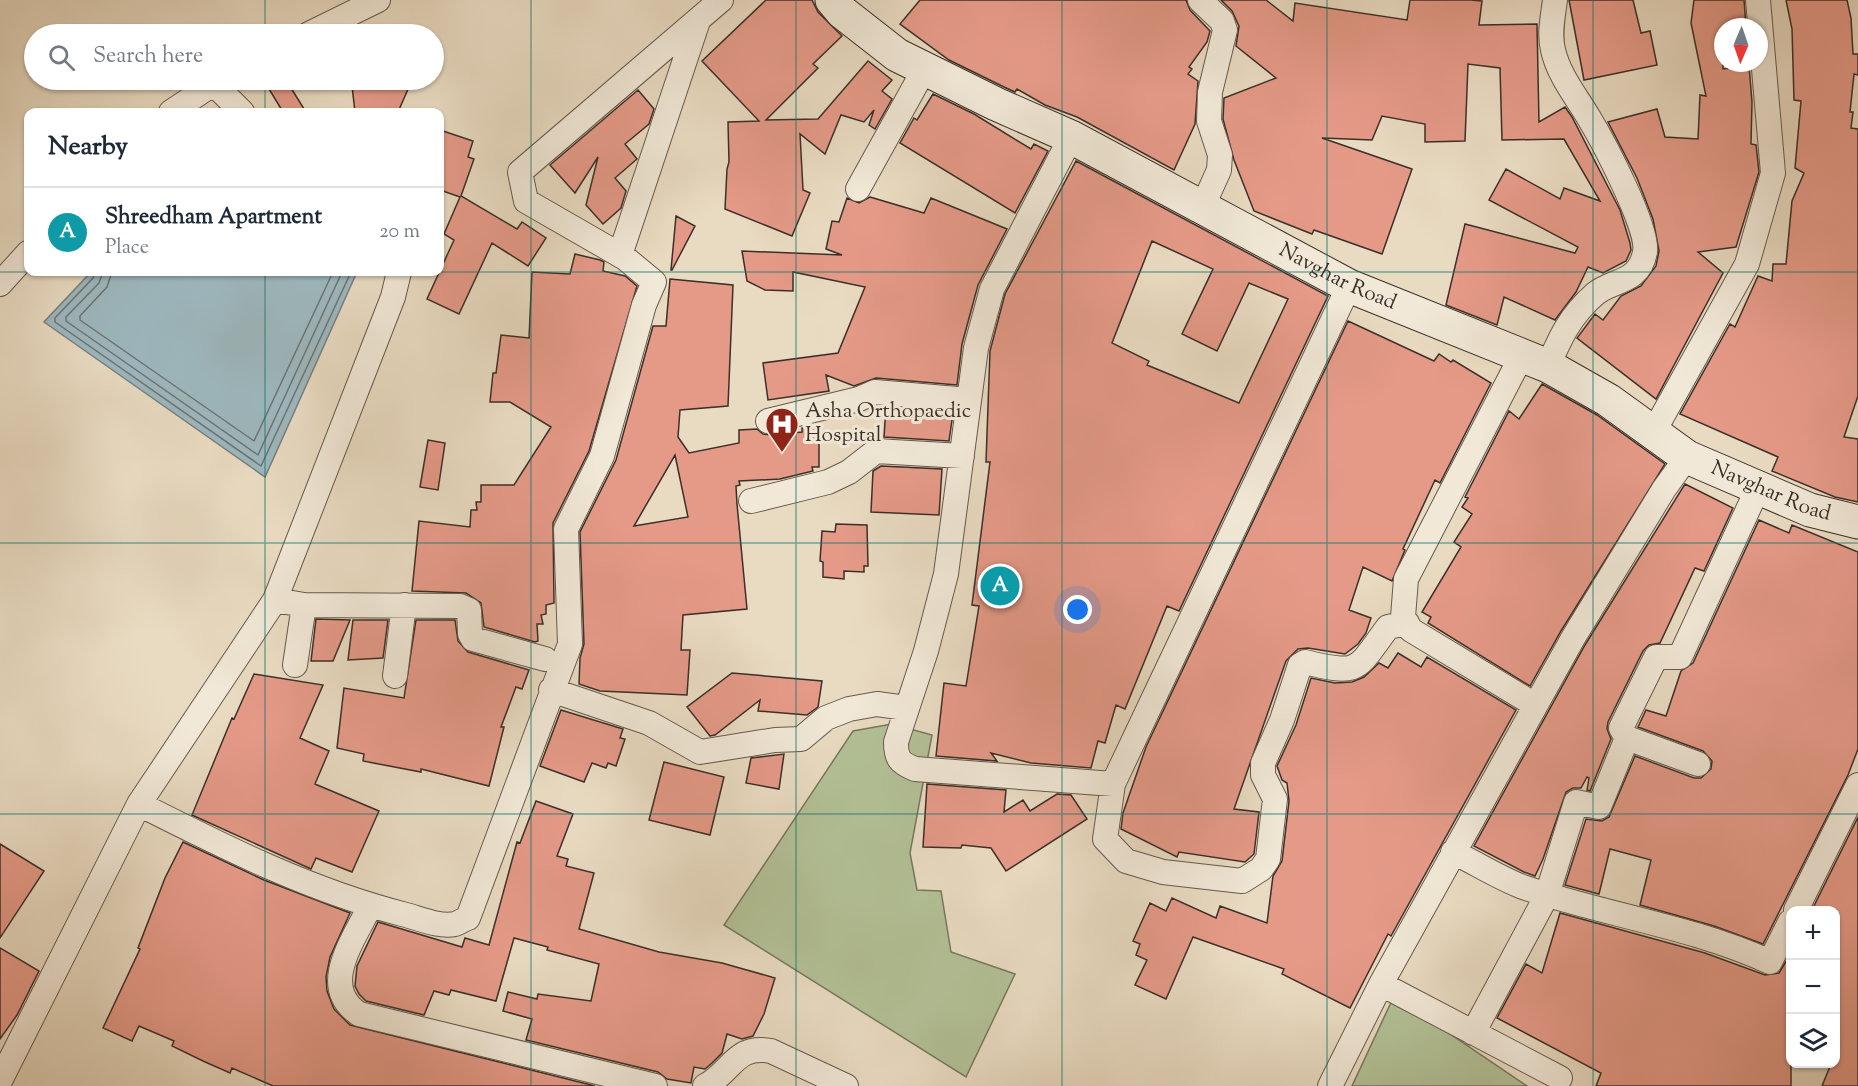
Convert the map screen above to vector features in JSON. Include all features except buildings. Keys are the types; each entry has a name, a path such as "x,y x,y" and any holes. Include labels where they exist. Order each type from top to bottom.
{"main road":[{"name":"Navghar Road","path":"832,0 842,12 897,55 1071,137 1349,286 1535,361 1608,400 1687,458 1757,490 1810,510 1858,522"}],"street":[{"path":"329,24 378,0"},
{"path":"139,804 259,864 370,906 437,924 456,924 468,918 570,644 566,530 602,456 644,305 654,282 620,255 526,201 520,172 721,0"},
{"path":"1200,0 1222,21 1225,30 1210,102 1209,121 1220,155 1219,170 1202,208"},
{"path":"1535,705 1411,630 1403,617 1403,598 1406,579 1535,361 1597,292 1634,275 1645,252 1640,225 1620,179 1590,120 1562,76 1553,51 1551,35 1555,0"},
{"path":"1653,433 1747,264 1773,173 1758,0"},
{"path":"620,255 698,19"},
{"path":"858,189 925,68"},
{"path":"177,108 203,90"},
{"path":"224,90 239,108"},
{"path":"1071,137 992,289 976,348 946,574 926,651 896,742 896,756 902,764 915,769 1113,784"},
{"path":"0,284 24,257"},
{"path":"1,1084 139,804 275,600 393,297 398,276"},
{"path":"1349,286 1113,784 1105,839 1126,861 1163,872 1242,881 1251,876 1268,859 1275,799 1263,775 1263,763 1282,720 1300,665 1305,662 1333,669 1351,669 1362,661 1388,627 1407,623"},
{"path":"768,421 859,399 875,392 969,400"},
{"path":"751,501 828,482 849,472 876,451 962,456"},
{"path":"1330,1086 1381,984 1535,705 1658,499 1687,458"},
{"path":"1698,764 1627,738 1621,728 1656,657 1680,657 1757,490"},
{"path":"275,600 304,605 460,606 469,610 470,634 473,639 545,659"},
{"path":"295,665 304,605"},
{"path":"394,676 404,605"},
{"path":"551,690 649,723 700,752 775,740 801,739 826,718 849,709 877,704 906,708"},
{"path":"1473,1032 1547,895 1576,802 1599,807 1627,738"},
{"path":"1798,906 1858,785"},
{"path":"1453,852 1520,886 1675,927 1770,962 1786,932"},
{"path":"370,906 340,969 340,987 345,1005 359,1014 655,1086"},
{"path":"1381,984 1560,1078"},
{"path":"705,1086 745,1051 759,1048 781,1055 846,1086"}],"green space":[{"path":"892,724 932,735 910,853 917,890 941,891 951,952 1015,974 966,1077 724,925 853,731"},
{"path":"1394,996 1527,1086 1352,1086"}],"water":[{"path":"87,276 355,276 265,477 44,322"}],"place":[{"name":"Asha Orthopaedic Hospital","path":"782,453"},
{"name":"Shreedham Apartment","path":"1000,586"}]}
